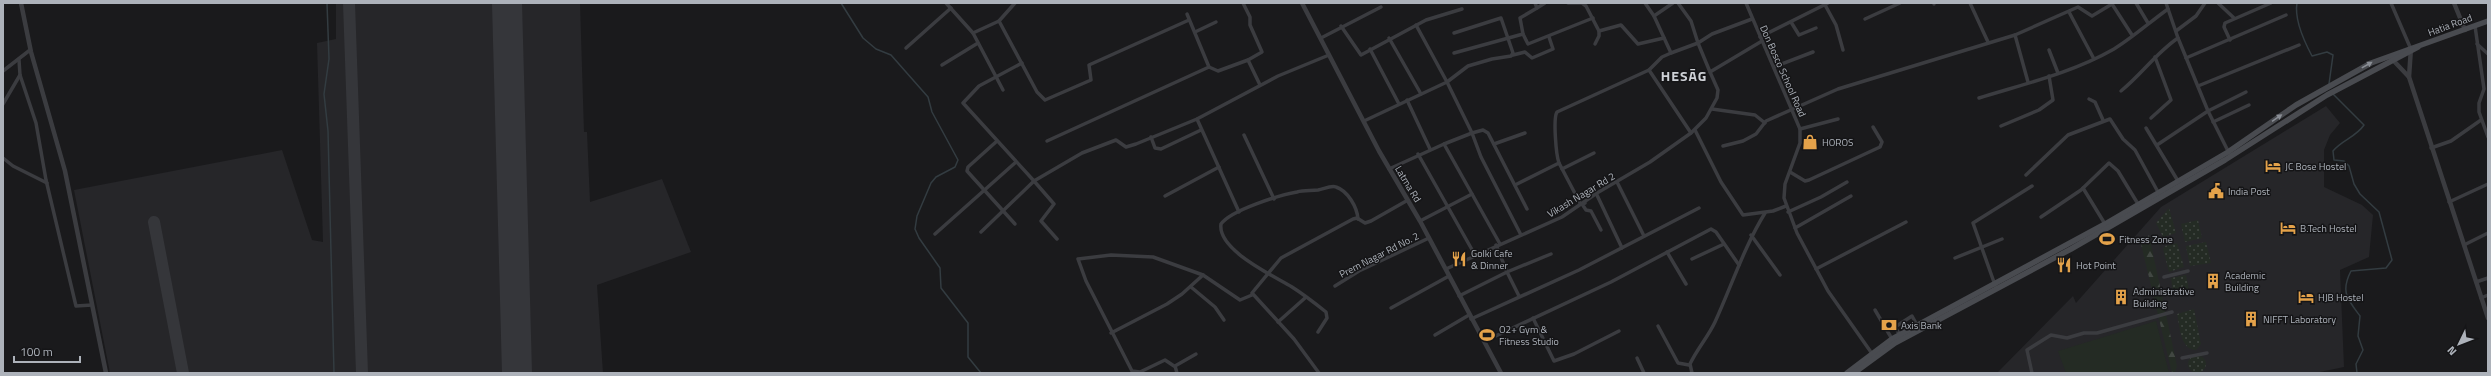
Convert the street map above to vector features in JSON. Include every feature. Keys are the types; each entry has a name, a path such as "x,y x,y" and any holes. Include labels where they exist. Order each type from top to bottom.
{"main road":[{"name":"Hatia Road","path":"2411,49 2488,21"},
{"path":"1854,373 1892,339 1995,285 2105,224 2158,192 2229,154 2323,90 2371,62 2391,57 2411,49"},
{"path":"1847,373 1899,341 2071,249 2391,57"}],"street":[{"path":"21,3 30,50 65,171 106,373"},
{"path":"946,3 973,33 1003,90"},
{"path":"973,33 999,21 1015,3"},
{"path":"1187,14 1209,67 1218,71 1248,60 1262,52 1250,25 1250,16 1243,3"},
{"path":"1535,3 1537,8"},
{"path":"1545,3 1521,17 1523,34 1528,44 1549,37 1593,18"},
{"path":"1568,3 1585,4 1598,31 1599,36 1595,44"},
{"path":"1645,3 1654,16 1671,52"},
{"path":"1654,16 1673,3"},
{"path":"1678,3 1691,21 1698,44 1718,90 1717,98 1712,109 1755,115 1764,123"},
{"name":"Don Bosco School Road","path":"1746,3 1800,129 1800,143 1783,192 1788,212 1828,291 1873,356"},
{"path":"1865,19 1900,3"},
{"path":"1970,3 1988,42"},
{"path":"2136,3 2148,23"},
{"path":"2166,3 2178,38 2208,111 2229,154"},
{"path":"2176,31 2196,16 2205,3"},
{"path":"2218,3 2234,18"},
{"path":"2230,40 2224,24 2234,18 2271,3"},
{"path":"2391,3 2411,49 2409,77 2431,148 2488,318"},
{"path":"2454,3 2465,30"},
{"name":"Latma Rd","path":"1304,4 1389,169 1420,221 1501,373"},
{"path":"1710,72 1761,39 1826,4 1836,24 1843,50"},
{"path":"1722,146 1753,136 1764,123 1851,85 2015,35 2080,7 2092,16 2112,4 2132,35"},
{"path":"1321,38 1341,26 1380,7"},
{"path":"906,48 951,8"},
{"path":"1341,26 1360,55 1389,38 1416,25 1462,9"},
{"path":"1979,98 2058,73 2094,59 2116,48 2168,9"},
{"path":"2069,12 2094,59"},
{"path":"2186,58 2286,15"},
{"path":"1454,33 1500,17 1509,38 1513,55"},
{"path":"1580,203 1559,163 1556,150 1555,117 1557,112 1649,70 1662,57 1671,52 1698,44 1712,34 1752,19"},
{"path":"999,21 1037,92 1042,99 1046,100 1091,80 1088,67 1090,64 1190,20"},
{"path":"1195,32 1216,22"},
{"path":"1791,22 1799,35 1816,28"},
{"path":"1416,25 1447,82 1472,133 1477,150 1521,235"},
{"path":"1598,31 1621,25 1638,44 1664,38"},
{"path":"2475,26 2484,90 2478,108 2488,137"},
{"path":"1454,53 1523,34"},
{"path":"2015,35 2028,82"},
{"path":"1364,121 1447,82 1468,66 1525,52 1532,58 1553,50 1549,37"},
{"path":"1389,38 1421,94"},
{"path":"2121,91 2145,71 2154,57 2178,38"},
{"path":"942,65 978,43"},
{"path":"2477,44 2488,54"},
{"path":"2198,86 2299,45"},
{"path":"1370,49 1399,104"},
{"path":"3,71 30,50"},
{"path":"2049,50 2058,73"},
{"path":"1774,67 1813,52"},
{"path":"981,232 1034,181 1087,150 1116,140 1127,147 1197,119 1260,85 1329,55"},
{"path":"2151,118 2171,100 2154,57"},
{"path":"2391,57 2409,77"},
{"path":"19,60 20,75 36,123 47,183 76,306 92,305"},
{"path":"1248,60 1260,85"},
{"path":"1022,63 995,76 969,94 963,103 1054,204 1041,221 1057,239"},
{"path":"1046,141 1209,67"},
{"path":"1649,70 1691,133"},
{"path":"3,104 20,75"},
{"path":"2001,126 2039,110 2053,100 2049,76"},
{"path":"2157,145 2208,111 2246,92"},
{"path":"2089,99 2095,102 2103,120"},
{"path":"1407,100 1430,149"},
{"path":"2213,122 2248,105"},
{"name":"Vikash Nagar Rd 2","path":"1446,269 1474,255 1548,224 1580,203 1650,162 1695,130 1712,109"},
{"path":"1800,129 1838,118"},
{"path":"1197,119 1239,212"},
{"path":"2026,174 2068,135 2103,120 2113,121 2121,136 2135,150 2158,192"},
{"path":"2431,148 2451,141 2481,120"},
{"path":"2484,126 2488,123"},
{"path":"1790,172 1805,181 1810,180 1880,147 1882,142 1873,127"},
{"path":"2146,128 2178,181"},
{"path":"1151,137 1155,148 1161,148 1201,130"},
{"path":"1389,169 1430,149 1472,133 1485,130 1515,184 1526,209"},
{"path":"1695,130 1721,182 1743,215 1765,212 1786,206"},
{"path":"1494,144 1525,133"},
{"path":"1244,135 1274,199"},
{"path":"997,141 967,169 1015,224"},
{"path":"1444,144 1498,245 1507,272 1519,296"},
{"path":"1418,154 1474,255"},
{"path":"1562,169 1594,154"},
{"path":"3,158 13,166 47,183"},
{"path":"935,234 1016,162"},
{"path":"1515,184 1559,163"},
{"path":"2041,216 2083,188 2109,163 2118,171 2138,204"},
{"path":"1165,196 1219,167"},
{"path":"1617,182 1644,236"},
{"path":"1788,212 1821,198 1847,182"},
{"path":"2449,202 2488,184"},
{"path":"1995,285 1973,223 2032,186"},
{"path":"1318,332 1327,314 1293,288 1267,274 1244,258 1222,231 1223,221 1239,212 1296,192 1336,187 1350,199 1357,210 1358,219"},
{"path":"2083,188 2105,224"},
{"path":"1420,221 1472,194"},
{"path":"1596,194 1622,248"},
{"path":"1795,228 1851,196"},
{"path":"1177,373 1174,366 1165,360 1144,372 1132,371 1111,333 1081,269 1078,258 1111,255 1153,257 1203,275 1240,300 1252,295 1281,258 1353,219 1358,219 1365,223 1371,221 1408,200"},
{"path":"1585,200 1582,204 1586,210 1591,211 1601,230"},
{"path":"1435,335 1470,317 1622,248 1699,208"},
{"path":"1689,365 1706,341 1751,235 1765,212"},
{"path":"1816,269 1906,222"},
{"path":"1485,341 1611,282 1711,229 1739,265"},
{"path":"2464,245 2488,233"},
{"path":"1751,235 1780,275"},
{"name":"Prem Nagar Rd No. 2","path":"1336,286 1359,271 1429,238"},
{"path":"1955,258 2002,239"},
{"path":"1692,259 1724,244"},
{"path":"1667,252 1686,284"},
{"path":"1459,296 1507,272 1551,254"},
{"path":"2164,277 2188,271"},
{"path":"1111,333 1167,304 1191,287 1203,275"},
{"path":"1391,308 1449,276"},
{"path":"2476,282 2488,278"},
{"path":"1191,287 1215,307 1224,320"},
{"path":"1252,295 1278,322 1319,373"},
{"path":"2481,298 2488,295"},
{"path":"1278,322 1305,298"},
{"path":"1875,310 1892,339"},
{"path":"2032,373 2028,350 2051,335 2067,338 2084,332 2097,333 2172,312"},
{"path":"1900,335 1895,327 1912,316 1917,325"},
{"path":"1533,318 1554,361 1574,354 1619,331"},
{"path":"1658,326 1678,363 1689,365"},
{"path":"2182,358 2207,353"},
{"path":"1174,366 1196,354"},
{"path":"1637,358 1644,373"},
{"path":"1689,365 1692,373"}],"shaded area":[{"path":"336,3 580,3 584,132 587,132 590,202 662,179 691,252 597,285 603,373 110,373 74,190 282,150 312,240 323,242 317,43 336,39"},
{"path":"2326,106 2340,123 2330,135 2324,150 2324,187 2362,205 2373,215 2369,257 2340,270 2344,367 2315,373 1997,373 2073,296 2076,303 2161,207"}],"green space":[{"path":"2169,208 2176,233 2163,237 2156,223"},
{"path":"2198,220 2202,238 2185,242 2181,224"},
{"path":"2149,235 2177,366 2175,373 2172,373 2141,244"},
{"path":"2206,242 2211,263 2190,266 2186,246"},
{"path":"2177,243 2184,267 2169,272 2163,249 2165,246"},
{"path":"2186,275 2189,290 2173,293 2171,278"},
{"path":"2194,309 2201,344 2196,350 2191,349 2184,342 2180,331 2177,314"},
{"path":"2156,321 2169,373 2066,373 2058,351"},
{"path":"2197,355 2203,358 2206,364 2203,370 2197,373 2191,370 2188,364 2191,358"}],"waterway":[{"path":"327,3 329,59 324,94 328,131 334,373"},
{"path":"841,3 863,38 876,49 891,55 928,97 932,112 958,160 955,167 936,177 931,183 917,216 915,229 919,238 940,268 941,288 968,323 968,357 981,373"},
{"path":"2297,3 2296,10 2298,23 2312,56 2327,52 2333,55 2329,84"},
{"path":"2333,94 2364,125 2357,133 2333,151 2334,160 2344,161 2349,166 2354,184 2360,194 2379,212 2392,260 2386,268 2351,271 2348,278 2346,285 2347,295 2360,316 2358,336 2363,350 2356,364 2357,373"}],"taxiway":[{"path":"349,3 362,373"},
{"path":"154,222 183,373"}],"runway":[{"path":"507,3 517,373"}],"place":[{"name":"HOROS","path":"1810,142"},
{"name":"JC Bose Hostel","path":"2273,166"},
{"name":"India Post","path":"2216,191"},
{"name":"B.Tech Hostel","path":"2288,228"},
{"name":"Fitness Zone","path":"2107,239"},
{"name":"Golki Cafe & Dinner","path":"1459,259"},
{"name":"Hot Point","path":"2064,265"},
{"name":"Academic Building","path":"2213,281"},
{"name":"Administrative Building","path":"2121,297"},
{"name":"HJB Hostel","path":"2306,297"},
{"name":"NIFFT Laboratory","path":"2251,319"},
{"name":"Axis Bank","path":"1889,325"},
{"name":"O2+ Gym & Fitness Studio","path":"1487,335"}],"district":[{"name":"HESĀG","path":"1684,75"}]}
